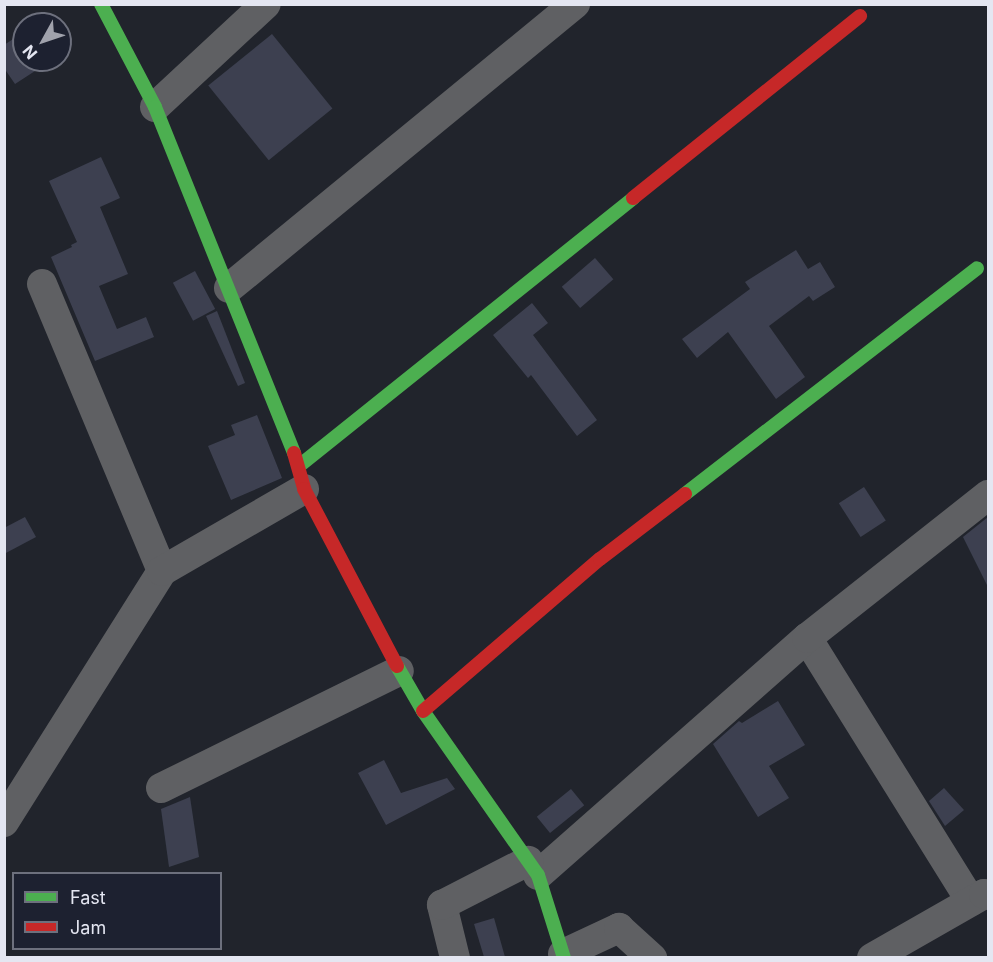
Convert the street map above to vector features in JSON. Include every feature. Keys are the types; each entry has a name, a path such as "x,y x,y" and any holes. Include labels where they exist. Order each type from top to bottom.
{"street":[{"path":"101,4 155,107 229,288 301,477 399,671 423,711 533,868 563,956 619,928 652,957"},
{"path":"155,107 266,4"},
{"path":"229,288 575,4"},
{"path":"5,818 162,571 301,477 860,16"},
{"path":"423,711 600,559 977,268"},
{"path":"42,284 162,571"},
{"path":"455,957 442,905 533,868 807,638 988,495"},
{"path":"807,638 980,898 872,957"},
{"path":"161,788 399,671"}],"building":[{"path":"272,34 332,109 269,160 208,86"},
{"path":"12,40 12,72 34,72 15,84 4,68 4,45"},
{"path":"101,157 120,198 100,207 128,274 99,286 117,329 146,317 154,337 95,361 51,257 72,247 71,245 77,242 49,181"},
{"path":"796,250 808,269 820,262 835,287 813,301 809,296 769,326 805,377 776,399 728,332 697,358 682,339 750,289 745,282"},
{"path":"595,258 613,279 580,308 562,287"},
{"path":"195,271 215,309 193,321 173,283"},
{"path":"532,303 548,323 533,335 597,420 577,436 531,375 528,378 493,335"},
{"path":"217,311 245,383 238,386 206,316"},
{"path":"257,415 282,478 231,500 208,446 235,435 231,425"},
{"path":"864,487 886,521 861,537 839,503"},
{"path":"25,517 36,537 4,554 4,528"},
{"path":"988,517 988,587 963,537"},
{"path":"778,701 805,745 769,766 789,798 758,817 713,744 739,721 742,723"},
{"path":"384,760 401,793 447,778 455,789 386,825 358,773"},
{"path":"944,788 964,810 945,826 929,801"},
{"path":"571,789 584,805 550,833 537,817"},
{"path":"190,797 199,857 169,867 161,809"},
{"path":"494,918 505,957 484,957 474,924"}],"traffic: fast":[{"path":"101,4 155,107 294,453"},
{"path":"299,466 633,198"},
{"path":"685,494 977,268"},
{"path":"397,666 423,711 538,875 564,958"}],"traffic: jam":[{"path":"633,198 860,16"},
{"path":"294,453 304,489 397,666"},
{"path":"423,711 600,559 685,494"}]}
